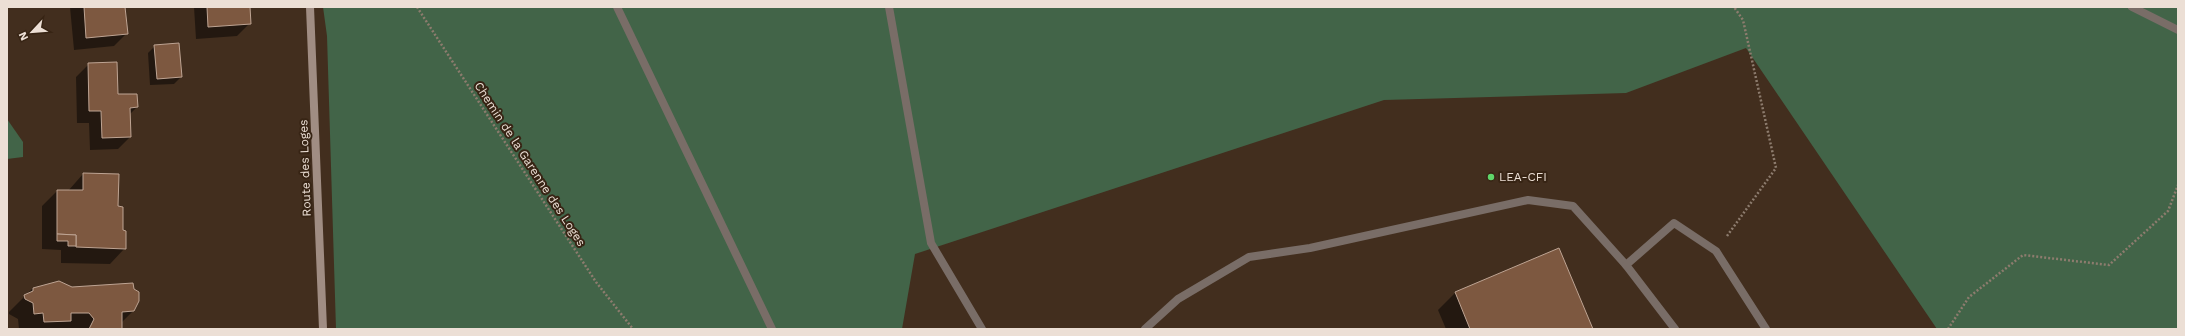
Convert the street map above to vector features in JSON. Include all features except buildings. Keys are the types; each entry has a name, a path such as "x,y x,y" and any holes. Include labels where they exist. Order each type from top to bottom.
{"street":[{"name":"Route des Loges","path":"310,7 323,329"}],"lane":[{"path":"617,7 772,329"},
{"path":"890,7 931,243 982,329"},
{"path":"2132,7 2178,30"},
{"path":"1145,329 1178,299 1249,257 1310,248 1528,200 1573,206 1626,265 1675,329"},
{"path":"1626,265 1674,223 1716,251 1766,329"}],"path":[{"name":"Chemin de la Garenne des Loges","path":"417,7 596,282 633,329"},
{"path":"1716,251 1776,168 1744,20 1734,7"},
{"path":"1948,329 1970,297 2023,255 2108,265 2168,211 2178,184"}],"green space":[{"path":"323,7 2178,7 2178,329 1937,329 1746,48 1626,93 1384,100 915,254 902,329 336,329 327,36"},
{"path":"7,119 23,142 23,157 7,159"}],"place":[{"name":"LEA-CFI","path":"1491,177"}]}
